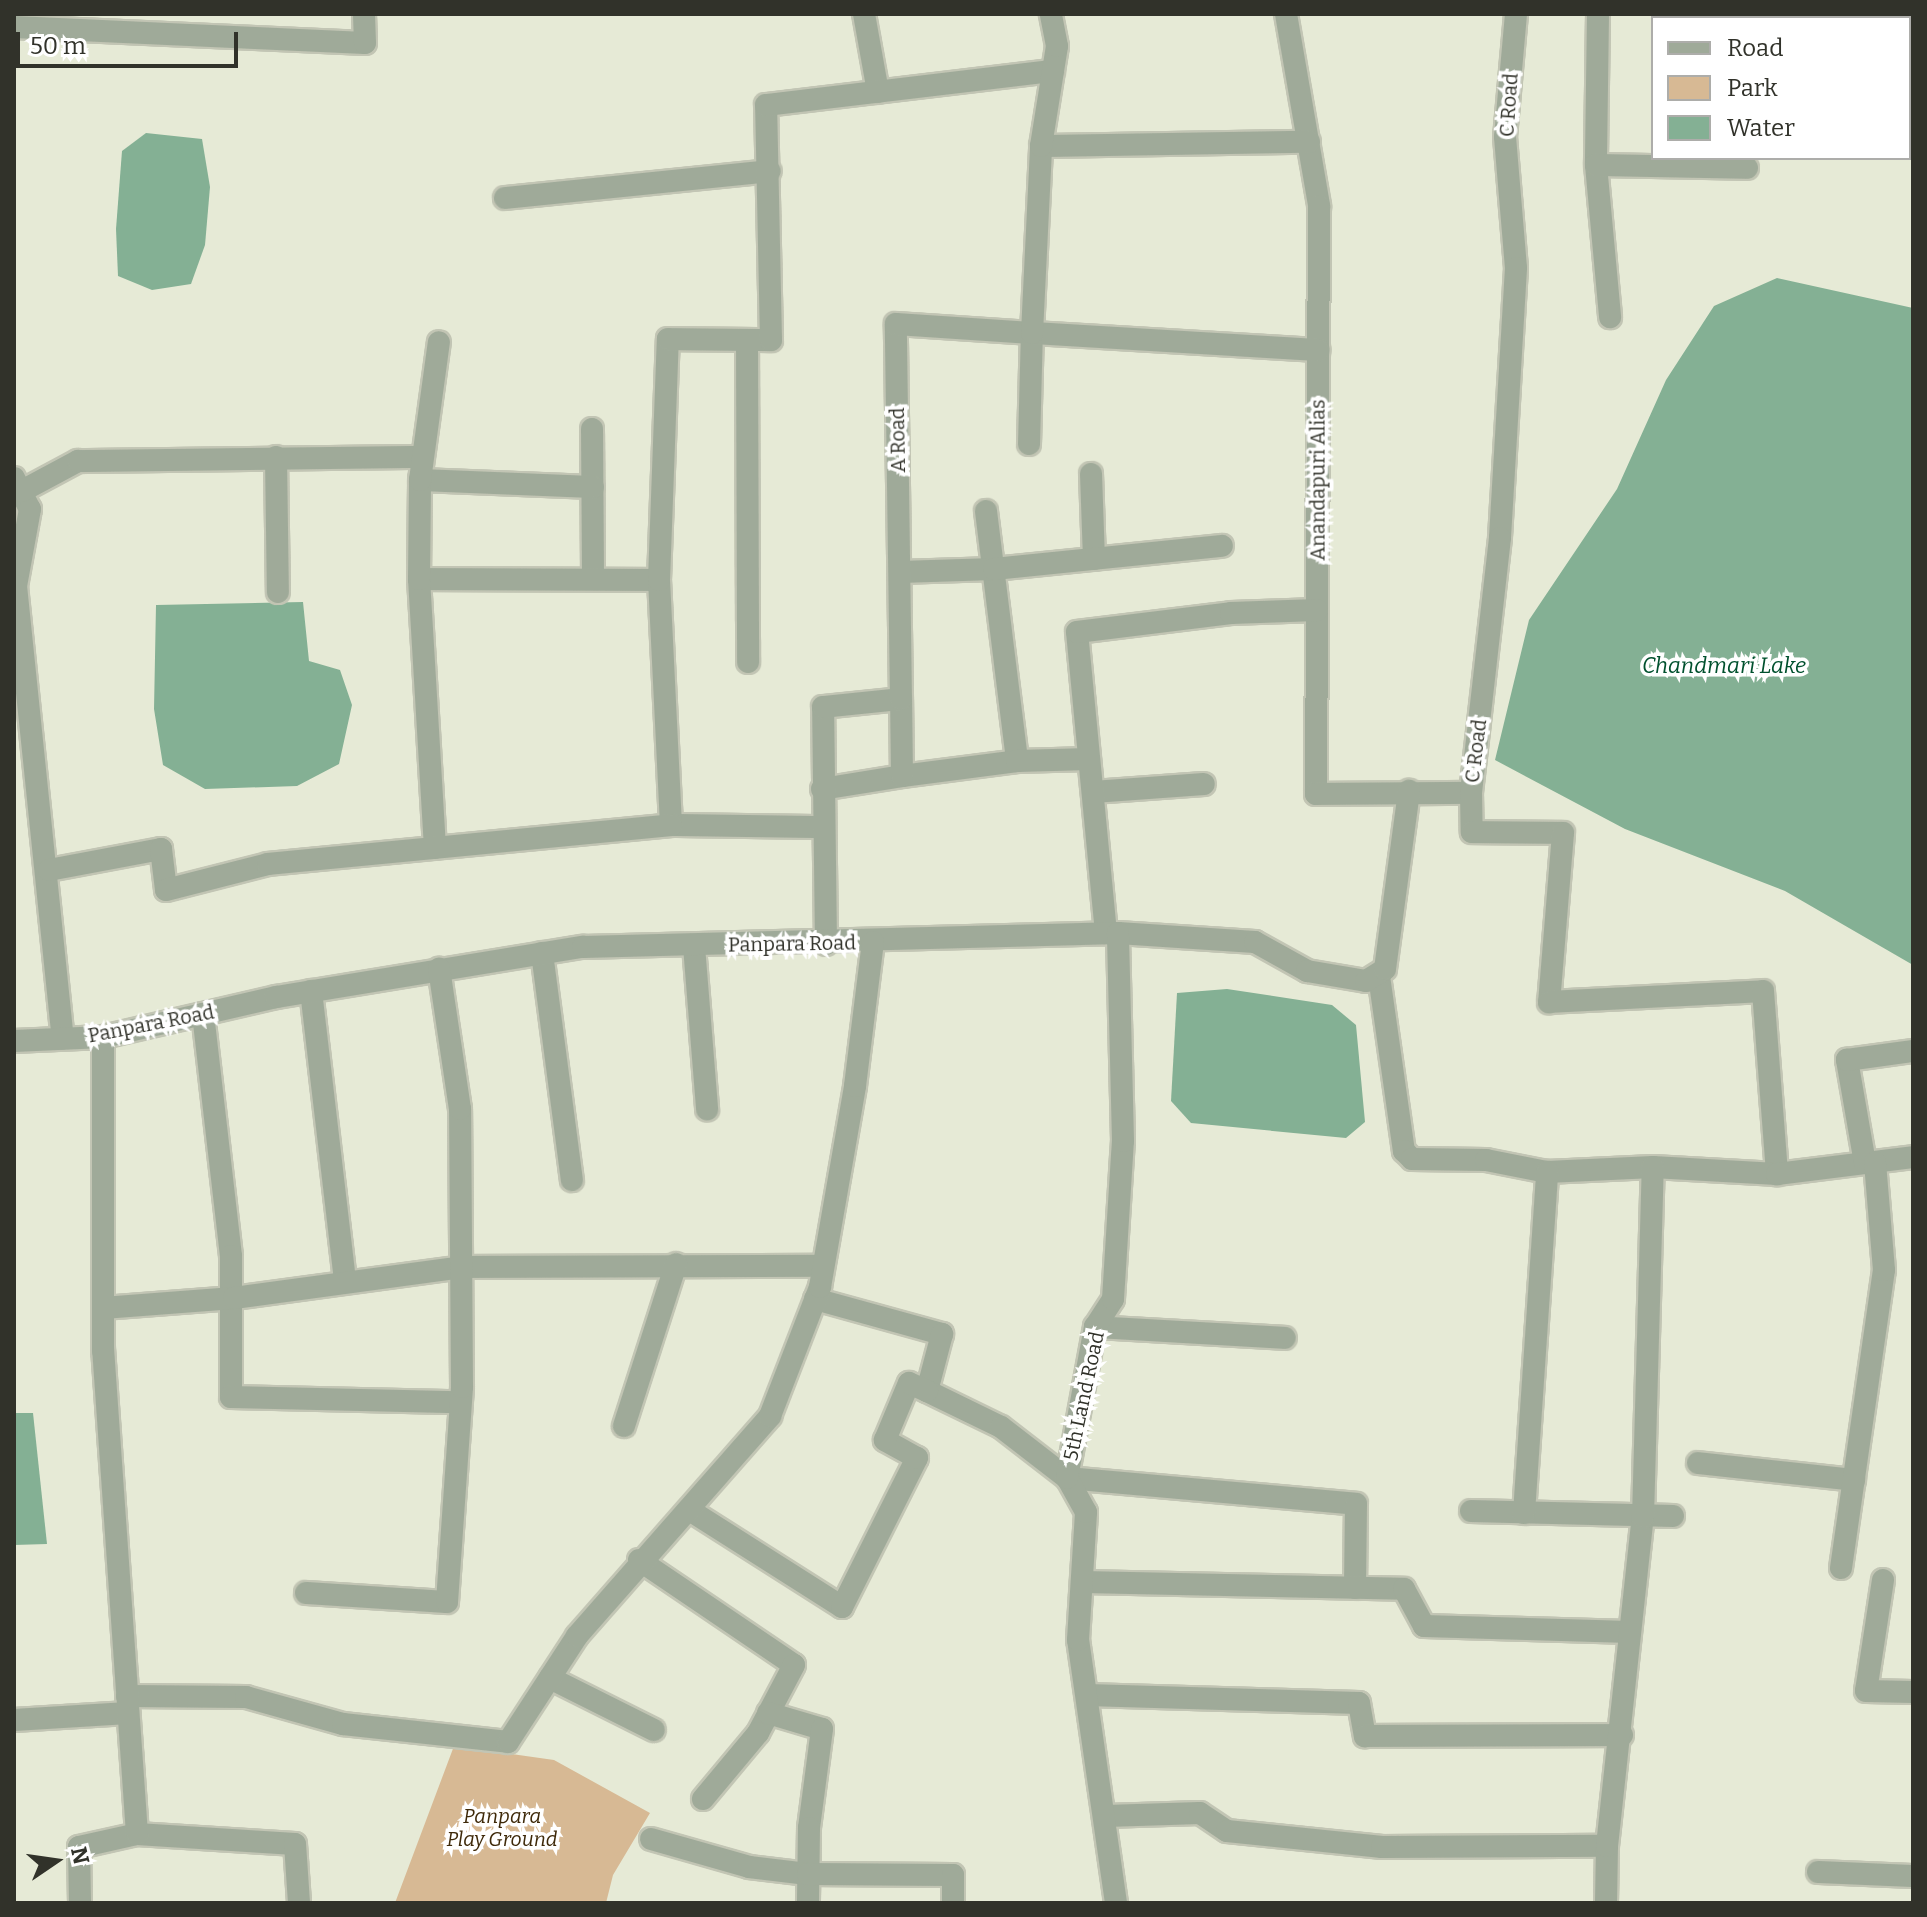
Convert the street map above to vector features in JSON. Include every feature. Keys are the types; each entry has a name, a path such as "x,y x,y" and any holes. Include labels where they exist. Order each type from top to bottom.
{"street":[{"path":"193,37 197,14"},
{"path":"14,27 365,43 364,14"},
{"path":"864,14 878,92"},
{"path":"1029,444 1041,146 1057,46 1051,14"},
{"name":"Anandapuri Alias","path":"1286,14 1319,206 1316,794 1471,793"},
{"name":"C Road","path":"1516,14 1505,137 1516,268 1500,538 1471,793 1472,832 1563,833 1549,1002 1763,991 1777,1174"},
{"path":"1598,14 1596,165 1610,317"},
{"path":"671,825 659,580 668,339 747,343 771,340 770,171 766,105 1053,71"},
{"path":"1041,146 1116,149 1309,142"},
{"path":"1596,165 1747,168"},
{"path":"505,198 770,171"},
{"name":"A Road","path":"902,776 896,324 1032,333"},
{"path":"1032,333 1318,350"},
{"path":"435,848 419,579 420,457 439,342"},
{"path":"747,343 748,662"},
{"path":"592,429 593,578"},
{"path":"276,457 278,592"},
{"path":"63,1039 49,870 19,665 15,586 30,509 18,484 78,461 420,457"},
{"path":"1091,474 1094,559"},
{"path":"420,480 593,487"},
{"path":"986,511 1017,761"},
{"path":"900,572 994,569 1222,546"},
{"path":"419,579 659,580"},
{"name":"5th Land Road","path":"1116,1903 1106,1816 1078,1640 1086,1512 1067,1478 1095,1327 1113,1299 1123,1141 1112,933 1089,759 1077,632 1231,613 1317,610"},
{"path":"826,944 821,827 823,707 901,699"},
{"path":"822,789 1017,761 1089,759"},
{"path":"1093,792 1204,784"},
{"path":"1409,791 1385,969 1379,976 1405,1157 1486,1160 1547,1172 1653,1167 1777,1174 1913,1157"},
{"path":"49,870 161,849 166,890 268,864 671,825 821,827"},
{"name":"Panpara Road","path":"14,1041 103,1037 311,991 583,947 826,944 1112,933 1255,942 1307,971 1366,981 1379,976"},
{"path":"14,1720 128,1705 246,1697 343,1724 508,1742 550,1678 639,1560 691,1511 770,1416 815,1299 823,1266 873,942"},
{"path":"694,946 707,1109"},
{"path":"542,953 572,1180"},
{"path":"306,1593 447,1602 462,1267 460,1109 439,969"},
{"path":"311,991 345,1281"},
{"path":"203,1014 234,1298 231,1397 458,1402"},
{"path":"103,1037 103,1308 137,1834"},
{"path":"1841,1568 1884,1270 1870,1162 1847,1060 1913,1051"},
{"path":"1606,1903 1607,1846 1622,1735 1643,1517 1653,1167"},
{"path":"1524,1513 1547,1172"},
{"path":"103,1308 234,1298 462,1267 676,1264 823,1266"},
{"path":"624,1426 676,1264"},
{"path":"815,1299 942,1334 927,1391"},
{"path":"1095,1327 1285,1338"},
{"path":"691,1511 842,1607 917,1458 885,1440 909,1383 1001,1427 1067,1478 1356,1504 1355,1588"},
{"path":"1698,1463 1854,1480"},
{"path":"1471,1511 1673,1516"},
{"path":"639,1560 794,1665 758,1733 703,1799"},
{"path":"1883,1580 1866,1691 1913,1692"},
{"path":"1082,1582 1404,1589 1424,1626 1630,1632"},
{"path":"550,1678 654,1730"},
{"path":"1087,1695 1359,1703 1365,1736 1622,1735"},
{"path":"768,1713 822,1729 808,1903"},
{"path":"1106,1816 1200,1813 1227,1831 1382,1847 1607,1846"},
{"path":"80,1903 79,1847 137,1834 295,1844 299,1903"},
{"path":"651,1839 749,1867 808,1874 953,1875 953,1903"},
{"path":"1818,1872 1913,1876"}],"green space":[{"name":"Panpara Play Ground","path":"454,1746 554,1760 650,1813 613,1875 606,1903 395,1903"}],"water":[{"path":"146,133 202,139 210,187 205,245 191,284 152,290 118,276 116,229 122,151"},
{"name":"Chandmari Lake","path":"1777,278 1913,308 1913,965 1785,891 1625,829 1495,760 1529,620 1617,489 1666,380 1714,306"},
{"path":"303,602 309,661 340,670 352,705 339,764 297,786 205,789 163,765 154,709 156,605"},
{"path":"1227,989 1332,1005 1356,1025 1365,1122 1346,1138 1191,1123 1171,1101 1177,993"},
{"path":"14,1413 33,1413 47,1544 14,1545"}]}
